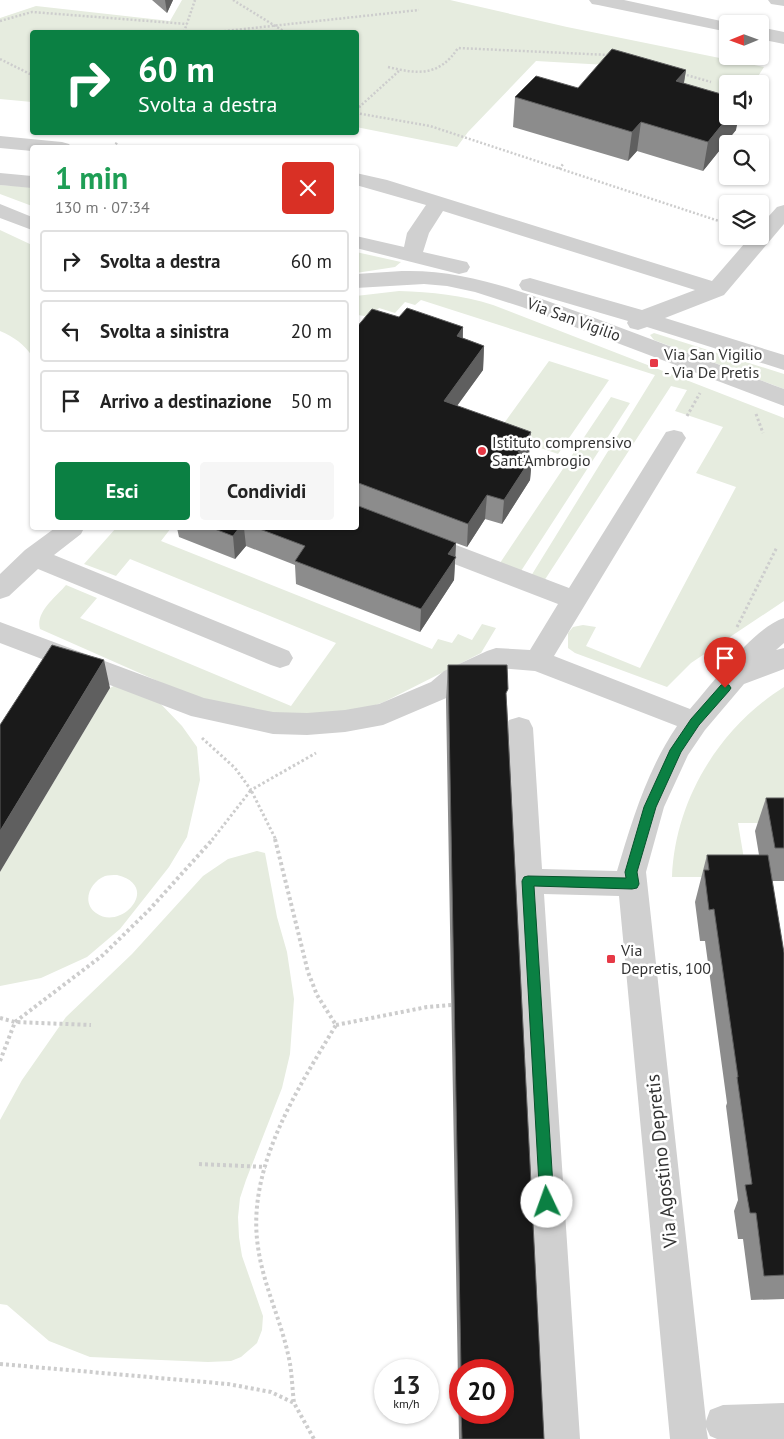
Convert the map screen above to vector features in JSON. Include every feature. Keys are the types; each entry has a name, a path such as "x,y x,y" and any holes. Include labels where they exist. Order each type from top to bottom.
{"street":[{"path":"598,0 719,25"},
{"path":"776,0 784,1"},
{"path":"769,35 784,38"},
{"path":"0,142 31,145"},
{"path":"0,179 30,182"},
{"path":"359,180 380,184 716,290"},
{"path":"413,266 418,234 438,202"},
{"path":"0,210 30,223"},
{"name":"Via San Vigilio","path":"643,318 716,290 784,211"},
{"name":"Via San Vigilio","path":"359,243 448,279 526,301 784,398"},
{"name":"Via San Vigilio","path":"359,280 413,266 526,284 643,318 784,363"},
{"path":"626,338 643,318"},
{"path":"537,661 674,438"},
{"path":"359,517 526,583 575,600"},
{"path":"34,557 54,530"},
{"path":"0,589 34,557 69,530"},
{"path":"34,557 280,658"},
{"name":"Via Agostino Depretis","path":"689,1439 631,872 650,807 676,750 695,722 751,657 784,628"},
{"path":"0,632 201,708 273,723 308,724 345,721 383,714 441,689 454,678 496,658 537,661 695,722"},
{"path":"41,675 56,652"},
{"name":"Via Agostino Depretis","path":"735,677 784,658"},
{"path":"519,728 561,1439"},
{"path":"528,881 632,884"},
{"path":"723,1422 784,1421"}],"path":[{"path":"185,30 195,0"},
{"path":"233,0 281,30"},
{"path":"235,30 419,10"},
{"path":"0,21 32,12 187,24"},
{"path":"388,67 416,73 436,67 453,57 458,48 615,56"},
{"path":"0,59 30,74"},
{"path":"359,108 400,70"},
{"path":"676,72 711,82"},
{"path":"359,112 430,126 719,221"},
{"path":"559,169 564,163"},
{"path":"737,630 739,620 777,547"},
{"path":"0,1060 15,1022 103,955 150,909 210,842 251,790 276,841 308,972 317,995 336,1025"},
{"path":"314,1439 294,1403 288,1355 261,1262 256,1231 259,1196 268,1156 305,1077 336,1025 427,1007 451,1005"},
{"path":"0,1018 15,1022 91,1025"},
{"path":"198,1164 266,1167"},
{"path":"0,1364 228,1384 270,1392 294,1403"}],"shaded area":[{"path":"182,0 450,0 567,27 719,58 719,65 754,65 764,67 759,75 719,75 719,95 607,65 536,61 468,132 457,147 359,128 359,30 30,30 30,102 0,99 0,18 36,6 170,21"},
{"path":"0,185 30,187 30,205 0,194"},
{"path":"0,230 30,244 30,353 18,341 0,331"},
{"path":"359,253 401,262 395,267 359,273"},
{"path":"399,291 423,292 470,299 493,305 784,418 784,601 691,663 667,687 575,653 568,648 568,633 573,627 583,625 596,627 586,646 640,668 736,487 696,473 723,427 675,411 687,390 671,386 544,581 531,576 655,375 421,300 415,305 405,302 395,313 379,308 371,317 359,315 359,296"},
{"path":"654,333 784,374 784,389 654,340 650,335"},
{"path":"549,361 609,380 558,454 497,433"},
{"path":"611,397 630,403 521,571 500,563"},
{"path":"114,530 169,530 161,541 432,649 438,639 452,643 458,634 472,640 482,624 496,628 481,653 384,702 362,710 338,715 244,712 178,690 40,629 39,623 43,611 66,585 97,598 80,618 291,706 336,643 130,559 116,576 84,564"},
{"path":"119,683 156,699 182,726 197,747 200,780 187,837 169,867 120,929 87,957 41,978 0,986 0,872 110,688","holes":["117,875 130,881 136,888 137,897 133,905 125,912 116,917 106,917 96,913 91,908 88,898 89,893 100,879 106,876"]},
{"path":"784,687 784,823 738,823 747,877 672,877 675,848 682,821 692,794 705,768 740,723"},
{"path":"257,851 265,853 277,917 287,952 294,999 290,1054 282,1088 246,1180 240,1198 238,1217 242,1256 263,1316 262,1330 257,1343 241,1357 231,1361 208,1362 90,1357 49,1341 7,1305 0,1304 0,1120 22,1080 66,1017 132,954 203,876 228,859"}],"building":[{"path":"612,49 686,70 676,81 719,93 719,125 722,125 708,142 641,122 632,132 515,97 536,76 578,88"},
{"path":"407,308 463,327 457,336 484,346 444,401 531,432 518,452 532,457 504,500 487,495 468,524 359,483 359,324 372,309 399,317"},
{"path":"359,506 456,543 448,554 456,557 421,609 295,561 305,546 262,530 359,530"},
{"path":"217,530 238,530 233,536"},
{"path":"52,645 104,660 0,831 0,725"},
{"path":"448,665 507,665 508,689 506,693 544,1439 462,1439 461,1424 514,1424 514,1359 461,1359"},
{"path":"766,798 784,798 784,848 775,848"},
{"path":"707,855 768,855 784,953 784,1275 764,1276 756,1213 750,1213 745,1185 752,1184 714,909 709,910 704,870 709,870"}],"place":[{"name":"Via San Vigilio - Via De Pretis","path":"654,363"},
{"name":"Istituto comprensivo Sant'Ambrogio","path":"482,451"},
{"name":"Via Depretis, 100","path":"611,959"}],"route":[{"path":"547,1202 528,881 632,884 631,872 650,807 676,750 695,722 725,688"}]}
